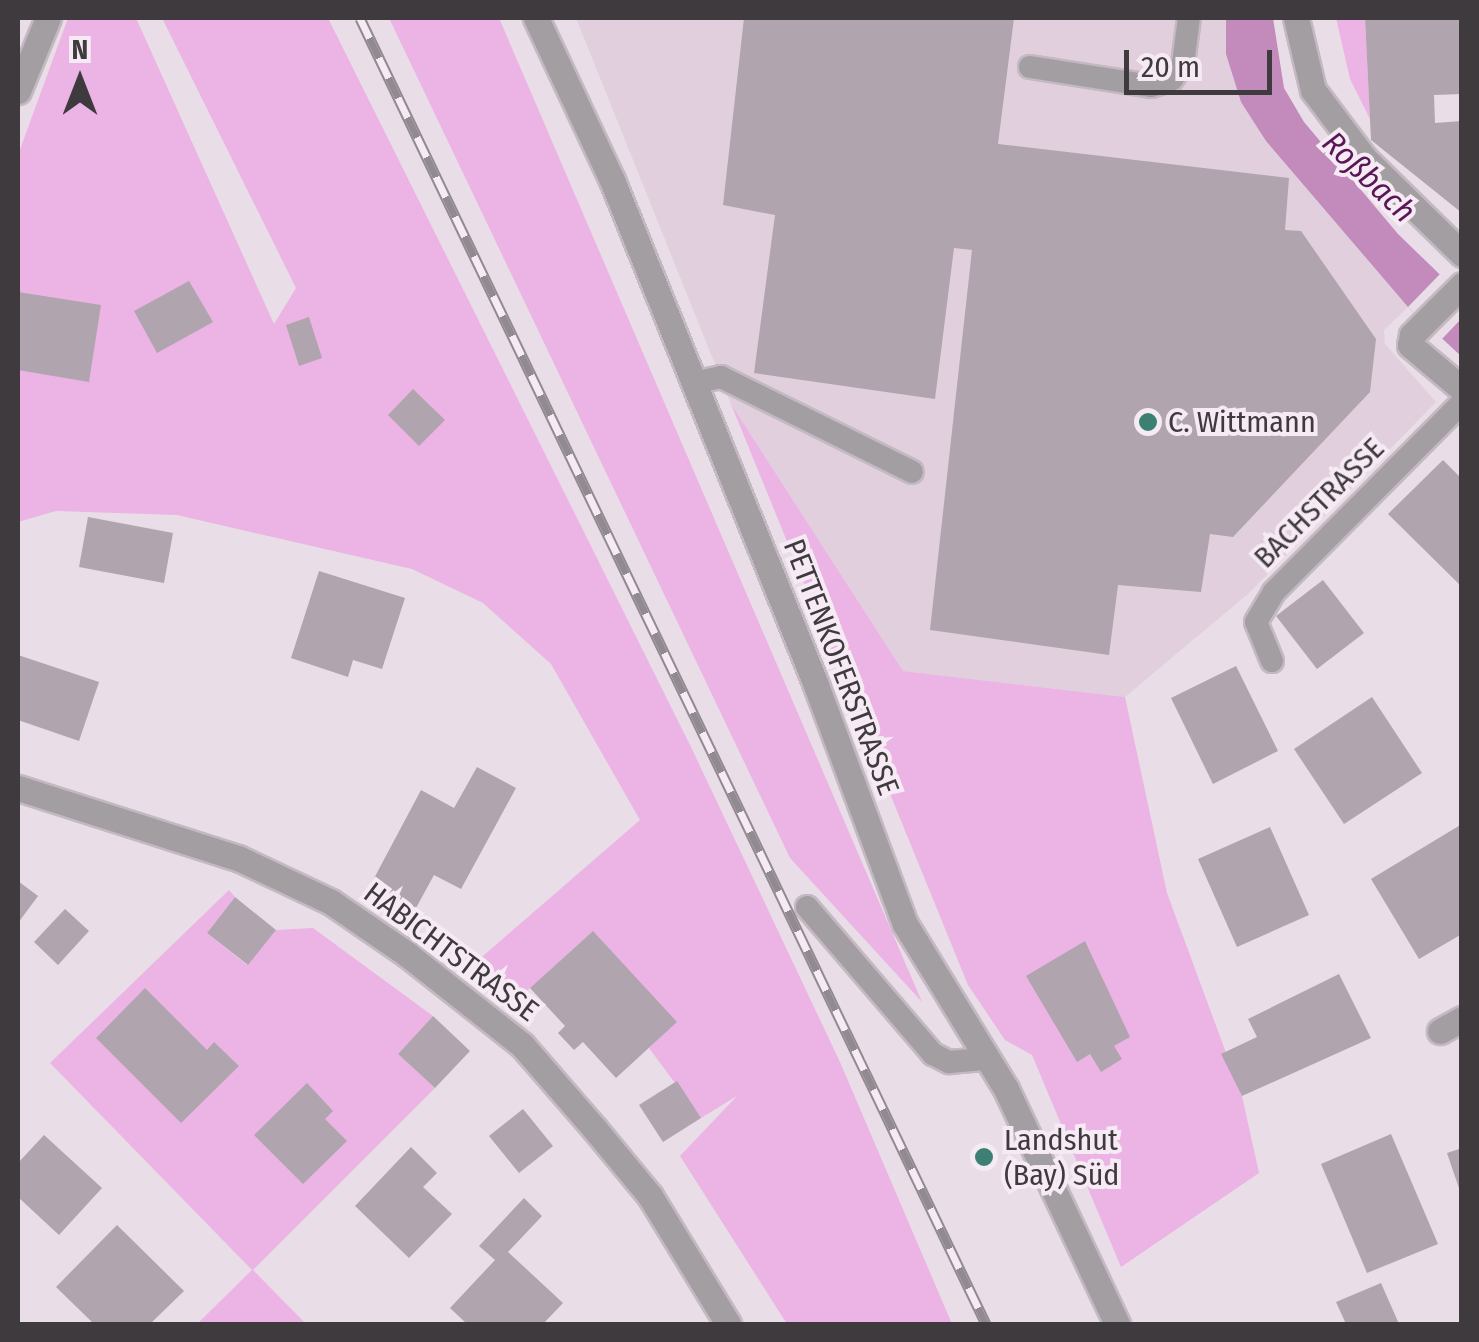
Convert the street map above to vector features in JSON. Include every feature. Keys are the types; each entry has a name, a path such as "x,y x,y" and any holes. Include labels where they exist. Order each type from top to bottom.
{"street":[{"path":"18,91 45,18"},
{"name":"PETTENKOFERSTRASSE","path":"536,18 612,180 905,924 987,1059 1116,1324"},
{"path":"1296,18 1313,90 1364,160 1462,254"},
{"path":"1459,287 1424,323 1410,345 1462,389"},
{"name":"HABICHTSTRASSE","path":"18,788 238,858 331,902 408,956 522,1044 650,1196 728,1324"}],"lane":[{"path":"1030,67 1151,86 1172,79 1183,64 1190,18"},
{"path":"693,383 721,378 912,472"},
{"name":"BACHSTRASSE","path":"1272,662 1256,622 1274,592 1462,402"},
{"path":"807,907 933,1054 949,1062 987,1059"}],"shaded area":[{"path":"68,18 136,18 274,324 296,288 162,18 328,18 691,747 840,1062 952,1324 787,1324 680,1156 737,1096 701,1118 649,1048 676,1022 592,932 508,1008 468,969 640,820 551,664 483,603 412,569 177,515 56,511 18,522 18,155"},
{"path":"389,18 499,18 922,1002 790,858"},
{"path":"576,18 1226,18 1226,54 1266,141 1408,307 1384,330 1385,344 1436,402 1248,594 1125,697 903,671 731,404"},
{"path":"1226,18 1273,18 1284,88 1304,122 1398,234 1461,295 1461,356 1408,307 1266,141 1241,102 1226,54"},
{"path":"1336,18 1365,18 1370,119 1350,79"},
{"path":"731,404 903,671 1125,697 1167,893 1242,1096 1259,1173 1121,1267 1032,1055 1005,1040 968,985"},
{"path":"229,890 235,897 207,933 247,965 276,930 313,928 433,1016 398,1054 435,1088 253,1270 306,1324 197,1324 252,1270 50,1063"}],"pier":[{"path":"1440,274 1461,295 1461,319 1442,339 1408,307"}],"building":[{"path":"744,18 1014,18 998,144 1289,178 1285,230 1301,231 1376,339 1370,392 1233,537 1210,534 1201,592 1118,585 1109,655 930,630 972,250 954,248 935,399 754,373 775,215 723,205"},
{"path":"1365,18 1462,18 1462,94 1434,95 1435,123 1462,121 1462,213 1371,140"},
{"path":"189,281 213,322 157,353 134,311"},
{"path":"18,292 101,305 89,382 18,370"},
{"path":"309,317 322,358 299,366 286,325"},
{"path":"413,389 445,420 419,446 388,415"},
{"path":"1443,460 1462,479 1462,587 1388,514"},
{"path":"88,517 173,533 164,583 79,567"},
{"path":"319,571 405,598 382,669 353,660 348,677 291,658"},
{"path":"1323,580 1364,633 1317,669 1276,616"},
{"path":"18,655 99,682 79,741 18,720"},
{"path":"1236,666 1278,751 1213,784 1171,698"},
{"path":"1372,697 1422,773 1344,824 1294,749"},
{"path":"477,767 516,788 461,889 434,875 416,908 371,884 421,790 454,808"},
{"path":"1462,824 1462,934 1419,959 1371,879"},
{"path":"1270,827 1309,915 1237,947 1198,859"},
{"path":"18,881 38,896 18,923"},
{"path":"235,897 276,930 248,965 207,933"},
{"path":"65,909 89,931 58,965 34,942"},
{"path":"593,931 677,1022 616,1078 583,1042 574,1050 558,1033 565,1026 530,988"},
{"path":"1085,941 1130,1037 1114,1046 1122,1059 1101,1072 1090,1054 1077,1062 1026,976"},
{"path":"1339,974 1371,1038 1242,1096 1221,1054 1257,1037 1248,1019"},
{"path":"145,988 207,1050 214,1042 239,1066 181,1123 96,1038"},
{"path":"433,1016 470,1051 435,1088 398,1054"},
{"path":"677,1081 701,1118 663,1142 639,1105"},
{"path":"307,1083 333,1111 325,1119 347,1141 303,1184 254,1135"},
{"path":"523,1109 553,1146 519,1173 489,1136"},
{"path":"1391,1134 1438,1244 1367,1273 1321,1164"},
{"path":"44,1135 102,1188 59,1235 18,1197 18,1163"},
{"path":"411,1147 437,1173 423,1187 452,1214 409,1258 355,1206"},
{"path":"1462,1148 1462,1194 1461,1194 1447,1153"},
{"path":"524,1198 542,1216 508,1252 563,1303 543,1324 467,1324 450,1308 495,1260 479,1246"},
{"path":"117,1225 184,1291 150,1324 94,1324 56,1287"},
{"path":"1381,1283 1399,1324 1346,1324 1336,1302"}],"railway":[{"path":"360,18 986,1324"}],"place":[{"name":"C. Wittmann","path":"1148,422"},
{"name":"Landshut (Bay) Süd","path":"984,1157"}],"water label":[{"name":"Roßbach","path":"1369,177"}]}
